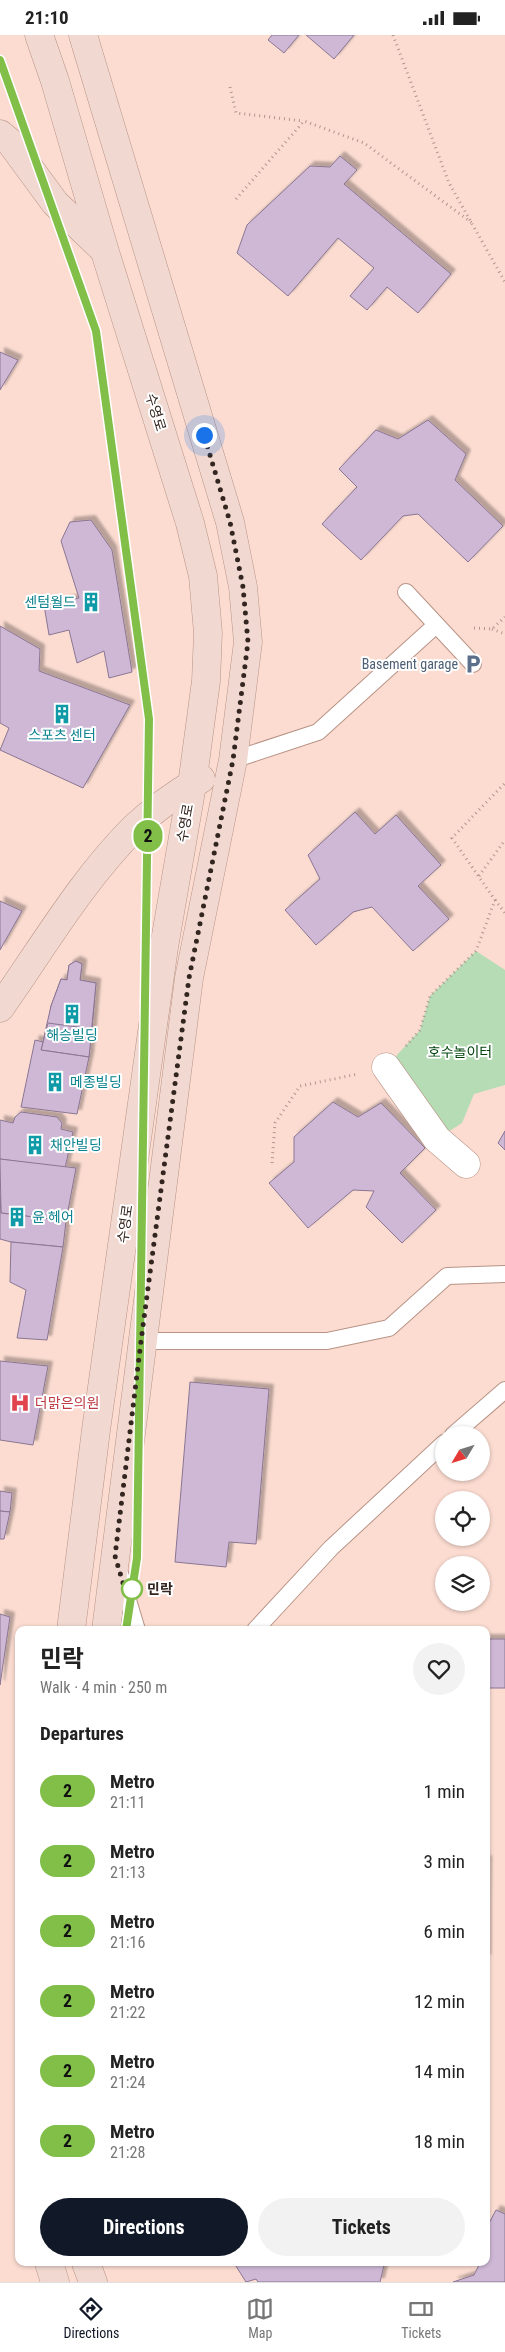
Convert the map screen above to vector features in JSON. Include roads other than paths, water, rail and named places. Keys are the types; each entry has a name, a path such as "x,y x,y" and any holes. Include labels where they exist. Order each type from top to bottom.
{"main road":[{"name":"수영로","path":"39,35 55,81 105,251 157,413 203,576 208,604 206,681 192,785 164,947 96,1430 72,1626"},
{"path":"83,35 230,522 243,587 248,642 233,760 189,978 141,1341 106,1626"},
{"path":"0,134 11,143 55,203 105,251"},
{"path":"0,1008 97,870 134,828 167,800 233,760"},
{"path":"50,2266 55,2282"}],"street":[{"path":"386,1067 437,1139 466,1164"}],"lane":[{"path":"406,592 473,664"},
{"path":"233,760 318,732 436,625"},
{"path":"141,1341 327,1341 389,1328 447,1276 505,1274"},
{"path":"463,1426 505,1390"},
{"path":"258,1626 331,1548 435,1451"},
{"path":"115,1556 136,1626"}],"metro line":[{"name":"2","path":"0,60 96,331 149,719 137,1558 127,1626"}],"place":[{"name":"센텀월드","path":"91,602"},
{"name":"Basement garage","path":"473,664"},
{"name":"스포츠 센터","path":"62,714"},
{"name":"해승빌딩","path":"72,1014"},
{"name":"메종빌딩","path":"55,1082"},
{"name":"채안빌딩","path":"35,1145"},
{"name":"윤 헤어","path":"17,1217"},
{"name":"더맑은의원","path":"20,1403"},
{"name":"민락","path":"132,1589"}],"park label":[{"name":"호수놀이터","path":"460,1052"}]}
